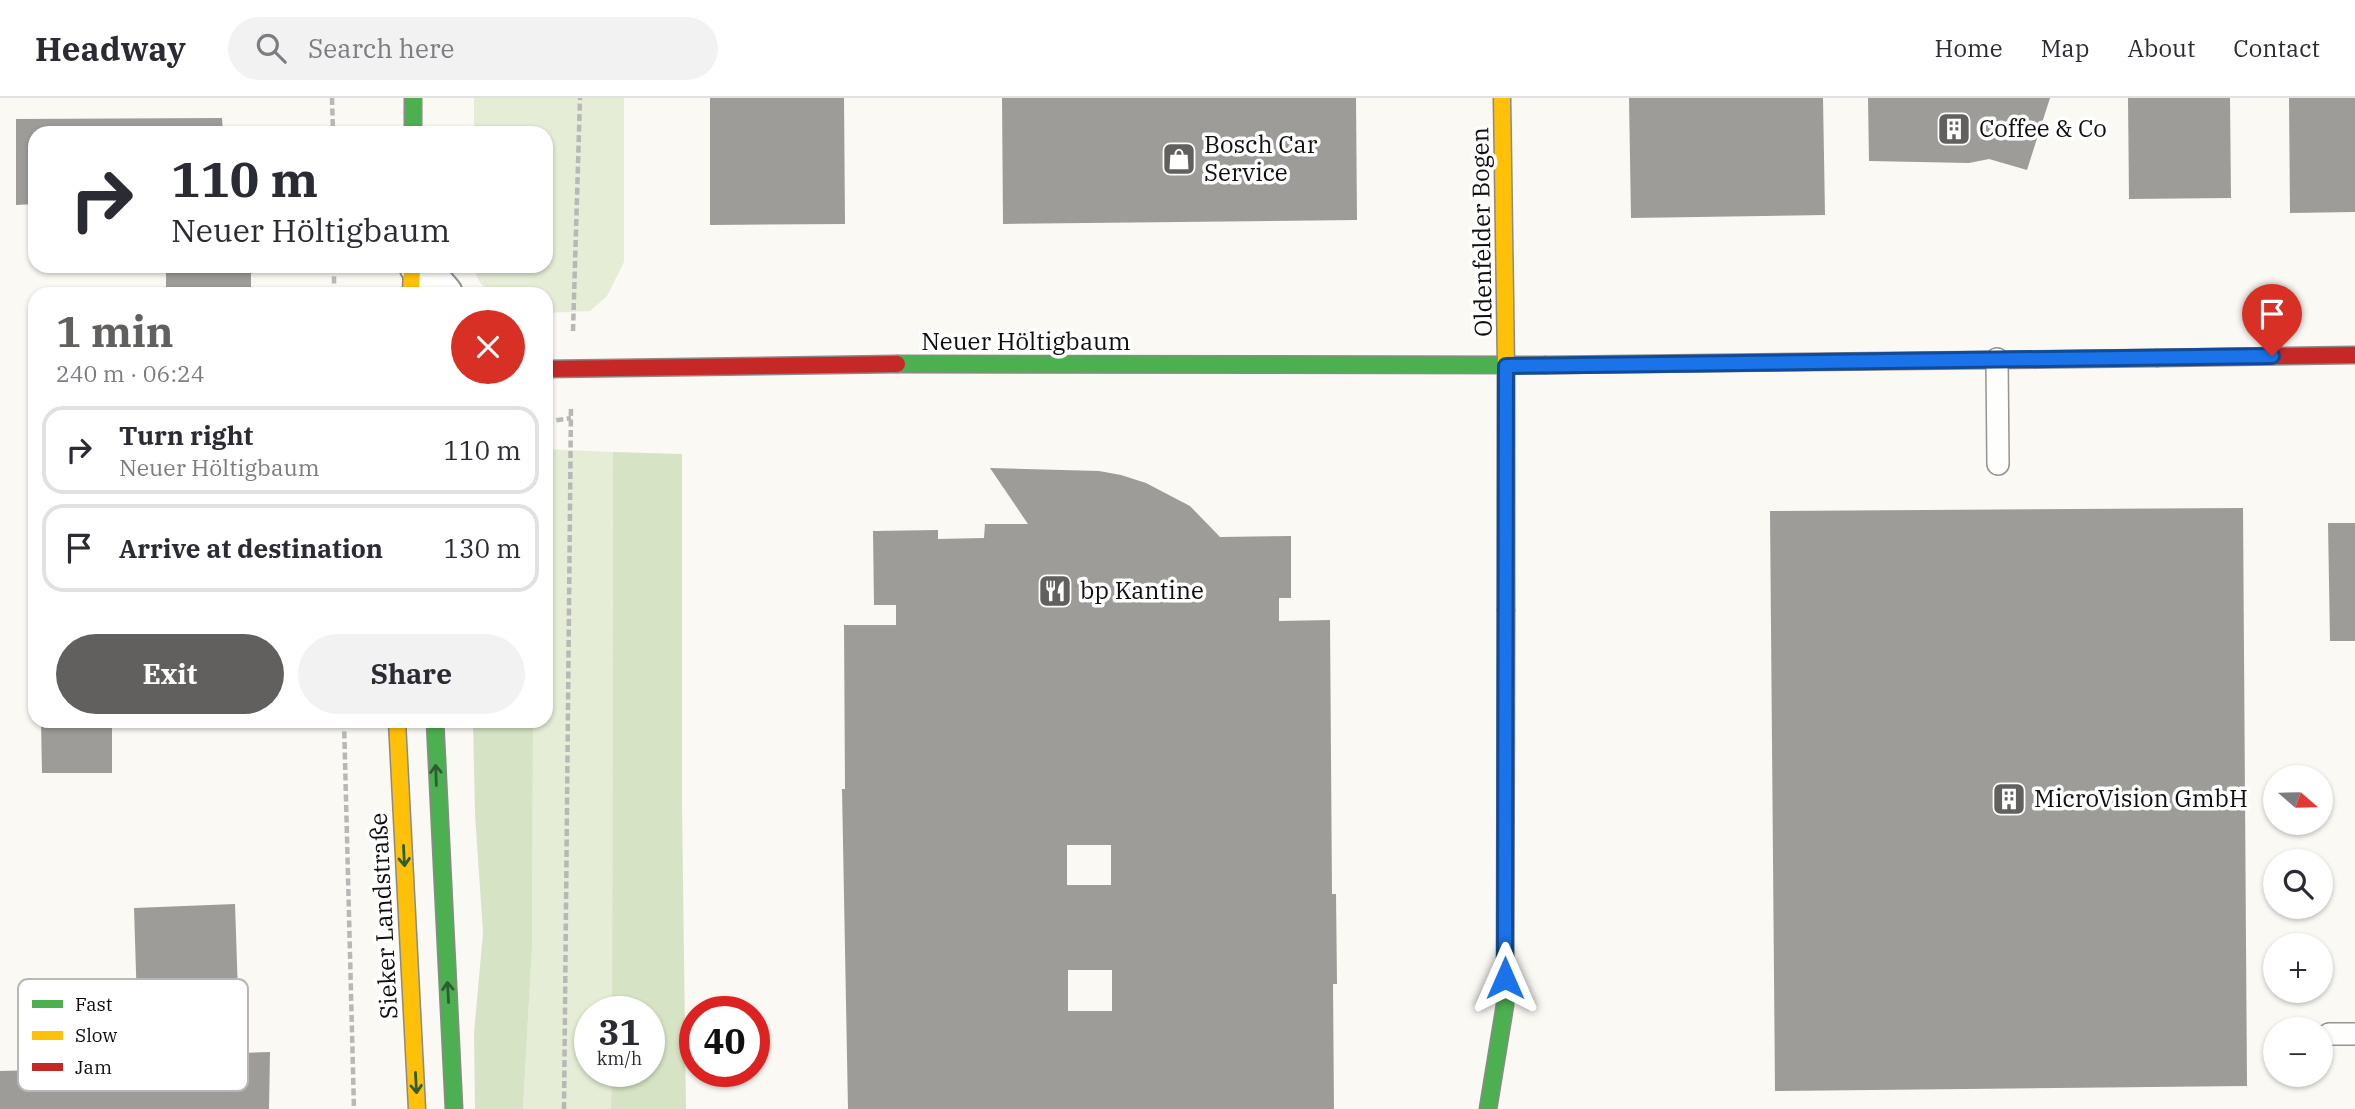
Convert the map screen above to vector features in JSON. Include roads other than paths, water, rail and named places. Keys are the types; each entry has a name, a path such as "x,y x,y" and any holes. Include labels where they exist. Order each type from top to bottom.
{"street":[{"path":"413,98 413,126"},
{"name":"Oldenfelder Bogen","path":"1502,98 1506,366"},
{"path":"425,273 437,287"},
{"name":"Neuer Höltigbaum","path":"553,368 898,364 1506,366 2355,355"},
{"path":"1488,1109 1505,1004 1506,366"},
{"name":"Sieker Landstraße","path":"397,728 417,1109"},
{"path":"435,728 454,1109"}],"lane":[{"path":"1997,359 1998,464"},
{"path":"2333,1034 2355,1034"}],"place":[{"name":"Coffee & Co","path":"1954,129"},
{"name":"Bosch Car Service","path":"1179,159"},
{"name":"bp Kantine","path":"1055,591"},
{"name":"MicroVision GmbH","path":"2009,799"}]}
